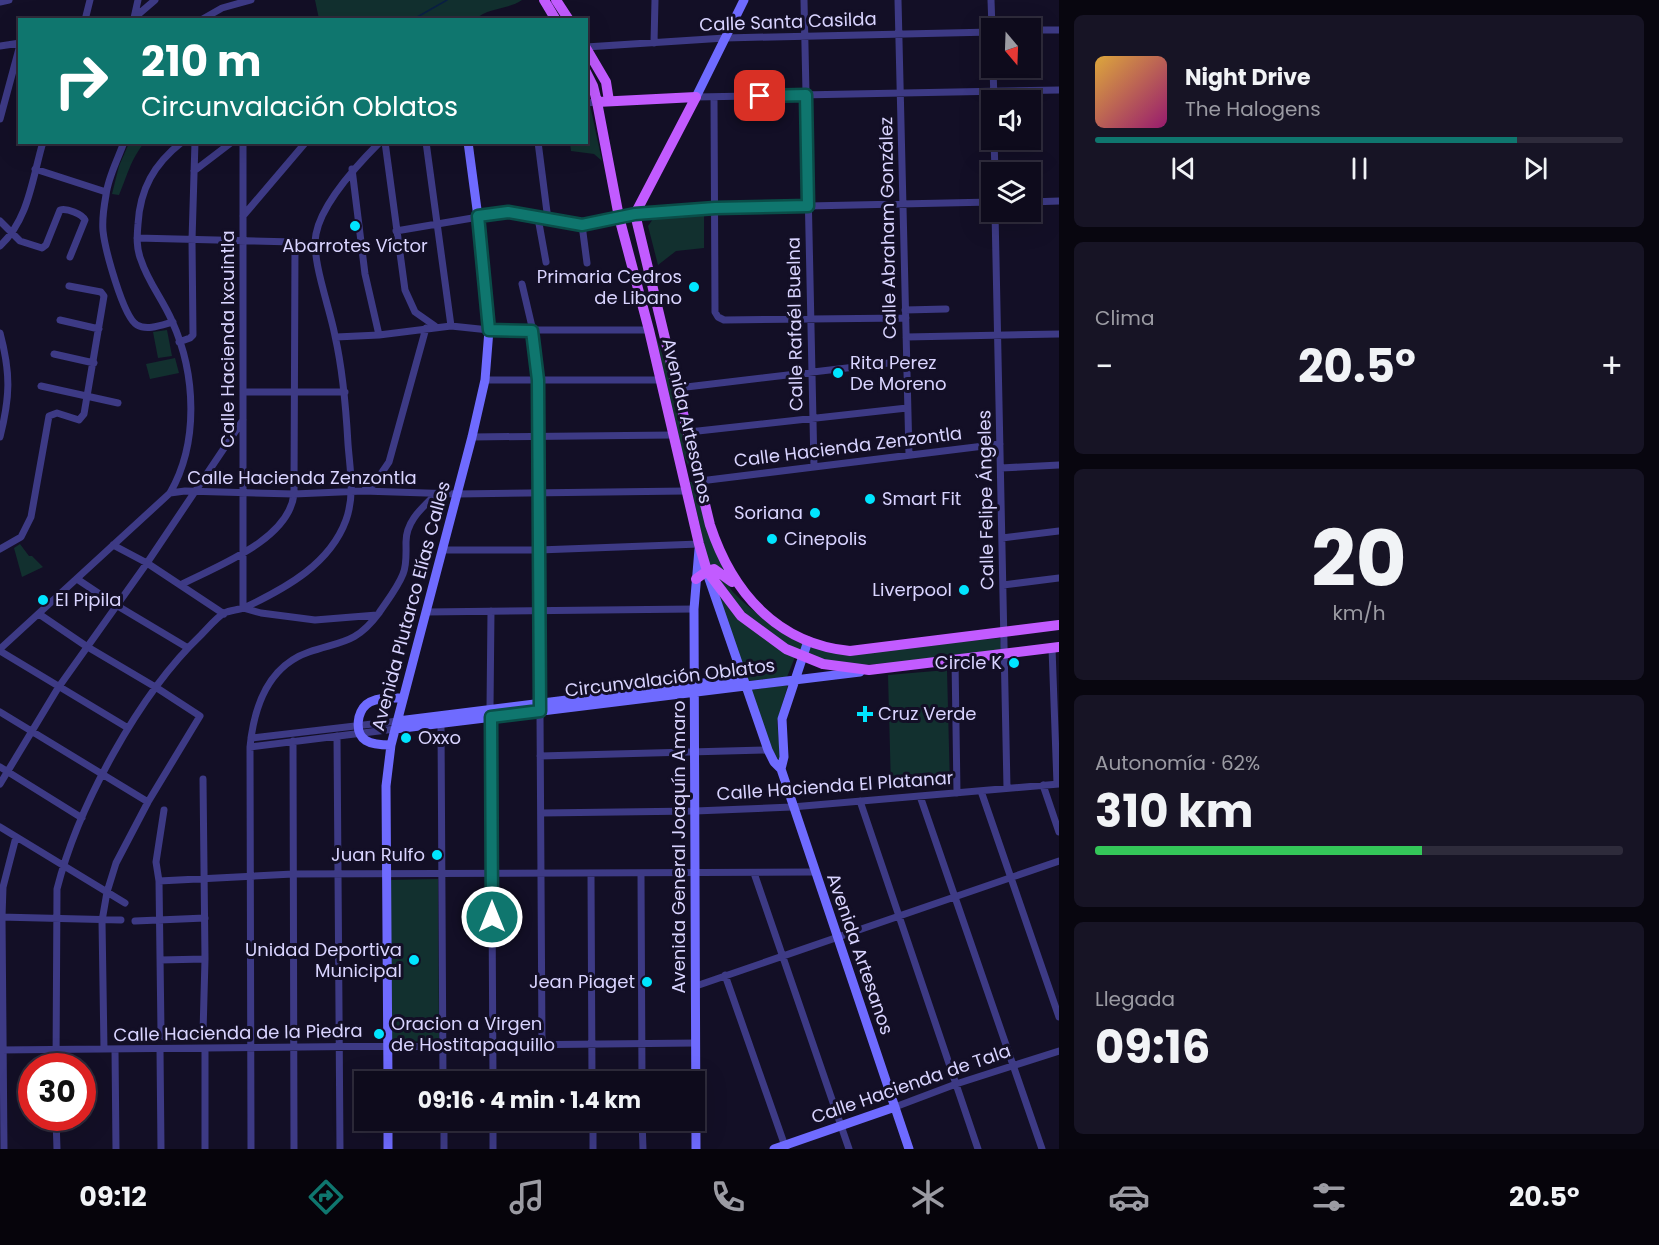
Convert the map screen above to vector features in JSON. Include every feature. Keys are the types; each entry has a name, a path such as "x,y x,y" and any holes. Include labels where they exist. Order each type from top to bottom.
{"main road":[{"path":"544,0 555,18"},
{"path":"556,0 567,18"},
{"path":"588,51 606,82 598,102 696,97"},
{"name":"Avenida Artesanos","path":"588,76 598,102 619,217 649,330 686,492 707,571"},
{"path":"635,214 696,97"},
{"name":"Avenida Artesanos","path":"635,214 718,549 730,572 763,614 784,629 808,641"},
{"path":"649,330 658,335 667,367 677,384"},
{"path":"681,469 700,481"},
{"path":"696,579 707,571 717,570 744,592"},
{"path":"707,571 741,616 786,649 823,664 869,670"},
{"path":"808,641 850,651 1059,625"},
{"name":"Circunvalación Oblatos","path":"869,670 1056,648"}],"street":[{"path":"0,2 9,0"},
{"path":"86,18 90,0"},
{"path":"134,18 138,0"},
{"path":"135,18 155,0"},
{"path":"204,18 222,8 251,0"},
{"path":"654,43 655,0"},
{"path":"744,0 696,97 981,91"},
{"name":"Calle Rafaél Buelna","path":"804,0 814,467"},
{"name":"Calle Abraham González","path":"898,0 909,455"},
{"path":"991,0 992,18"},
{"name":"Calle Santa Casilda","path":"588,48 725,38 981,30"},
{"path":"1041,30 1059,30"},
{"path":"0,46 18,44"},
{"path":"0,119 18,52"},
{"path":"1041,90 1059,90"},
{"path":"714,97 715,312 718,317 724,320 810,319 905,314 946,309"},
{"path":"0,246 13,234 27,205 43,144"},
{"path":"123,144 106,192 102,225 104,240 129,319 138,326 149,328 173,322"},
{"path":"128,728 58,688 0,650 170,493 179,477 191,436 188,377 173,322 142,264 137,238 139,209 148,179 164,158 180,144"},
{"path":"179,342 193,335 192,240 195,144"},
{"path":"194,171 229,144"},
{"name":"Calle Hacienda Ixcuintla","path":"243,144 243,608"},
{"path":"243,216 304,144"},
{"path":"56,1050 57,889 63,865 82,818 128,728 188,648 224,614 243,608 278,590 319,561 336,540 342,528 352,493 345,392 336,337 316,254 316,235 321,219 352,169 381,144"},
{"path":"383,144 407,298 415,312 435,327"},
{"path":"426,144 451,326"},
{"name":"Avenida Plutarco Elías Calles","path":"388,1071 386,786 391,744 485,380 489,330 468,144"},
{"path":"538,144 548,220"},
{"path":"35,169 106,192"},
{"path":"352,169 365,274 379,335"},
{"path":"1041,202 1059,201"},
{"path":"396,231 508,212 582,225 635,214 715,208 981,202"},
{"path":"0,221 20,241 44,248 59,211 64,209 84,217 86,220 70,257"},
{"path":"538,218 546,262"},
{"name":"Calle Felipe Ángeles","path":"995,222 1007,788"},
{"path":"582,225 587,263"},
{"path":"137,238 294,242 294,494 291,507 280,526 243,552 180,585"},
{"path":"522,284 532,331 538,380 542,1045"},
{"path":"0,549 21,537 29,523 49,416 57,412 80,419 84,414 104,294 69,286"},
{"path":"60,320 99,329"},
{"path":"336,337 379,335 451,326 532,331 649,330"},
{"path":"363,492 374,484 389,462 426,328"},
{"path":"0,333 9,372 8,404 0,437"},
{"path":"906,337 1059,334"},
{"path":"54,354 94,363"},
{"path":"677,384 906,361"},
{"path":"0,373 9,372"},
{"path":"485,380 660,380"},
{"path":"41,386 118,403"},
{"path":"243,392 345,392"},
{"path":"689,432 908,408"},
{"path":"0,784 4,770 86,646 147,563 243,420"},
{"path":"472,437 673,435"},
{"name":"Calle Hacienda Zenzontla","path":"700,481 1000,444"},
{"path":"1001,468 1059,465"},
{"path":"179,477 185,491"},
{"name":"Calle Hacienda Zenzontla","path":"170,493 185,491 294,494 686,492"},
{"path":"251,1149 250,747 263,693 276,672 302,655 344,643 356,636 377,615 404,574 409,526 417,513 436,494"},
{"path":"1002,538 1059,531"},
{"path":"442,550 539,550 699,544"},
{"name":"Avenida General Joaquín Amaro","path":"696,1149 694,609 699,544"},
{"path":"113,545 147,563 224,614"},
{"name":"Avenida Artesanos","path":"707,571 768,750 774,762 781,769 836,938 909,1149"},
{"path":"1003,585 1059,578"},
{"path":"77,579 188,648"},
{"path":"243,608 261,613 315,620 377,615"},
{"path":"426,612 694,609"},
{"path":"491,611 493,1071"},
{"path":"39,614 86,646 200,716 148,802 117,863 107,892 102,921 104,1049"},
{"name":"Avenida Artesanos","path":"781,769 784,757 782,719 808,641"},
{"path":"1056,648 1058,784"},
{"path":"955,660 957,793"},
{"name":"Circunvalación Oblatos","path":"251,738 397,725 695,687 794,680 869,670"},
{"path":"391,744 373,744 361,737 359,729 363,707 379,699 403,698"},
{"path":"0,712 148,802"},
{"name":"Circunvalación Oblatos","path":"397,725 441,723 490,713"},
{"path":"441,723 443,1071"},
{"name":"Circunvalación Oblatos","path":"250,747 338,736 359,729"},
{"path":"338,736 340,1149"},
{"path":"293,741 294,1149"},
{"path":"540,756 768,750"},
{"path":"4,770 82,818"},
{"path":"203,1033 204,779"},
{"name":"Calle Hacienda El Platanar","path":"541,813 792,807 1058,784"},
{"path":"1043,785 1059,832"},
{"path":"981,791 1059,1017"},
{"path":"920,796 1042,1149"},
{"path":"860,801 978,1149"},
{"path":"164,810 156,862 159,881 161,1035 164,1037 195,1037"},
{"path":"0,827 125,903"},
{"path":"4,1149 2,886 16,837"},
{"path":"696,986 1059,861"},
{"path":"159,881 293,874 814,872"},
{"path":"754,873 849,1149"},
{"path":"591,874 592,1071"},
{"path":"641,874 642,1071"},
{"path":"1,917 121,920"},
{"path":"135,921 205,918"},
{"path":"160,960 205,959"},
{"path":"725,975 786,1147"},
{"name":"Calle Hacienda de la Piedra","path":"2,1050 696,1043"},
{"path":"160,1048 161,1149"},
{"path":"205,1048 205,1149"},
{"path":"115,1049 116,1149"},
{"name":"Calle Hacienda de Tala","path":"774,1149 786,1147 956,1084 1059,1050"},
{"path":"56,1131 57,1149"},
{"path":"388,1131 388,1149"},
{"path":"444,1131 444,1149"},
{"path":"493,1131 494,1149"},
{"path":"593,1131 593,1149"},
{"path":"642,1131 643,1149"}],"green space":[{"path":"315,0 522,0 485,13 478,18 319,18"},
{"path":"588,105 590,105 602,161 594,154 571,151 570,144 588,144"},
{"path":"129,144 143,144 132,162 119,195 112,194 119,166"},
{"path":"704,215 704,248 676,251 658,265 648,226 653,219"},
{"path":"167,330 172,356 158,358 153,332"},
{"path":"655,334 667,367 693,471 681,449"},
{"path":"175,358 179,373 150,379 146,364"},
{"path":"690,482 696,482 725,571 709,566"},
{"path":"20,544 29,556 32,556 43,567 22,577 14,548"},
{"path":"721,575 733,592 760,616 805,643 801,653 740,610 720,583"},
{"path":"716,591 743,620 762,636 795,657 787,677 748,681"},
{"path":"1000,638 1002,651 893,663 845,666 807,655 809,646 819,649"},
{"path":"947,670 950,786 891,787 888,675"},
{"path":"788,685 777,721 781,764 770,745 751,690"},
{"name":"Unidad Deportiva Municipal","path":"438,879 439,1041 392,1042 389,880"}],"waterway":[{"path":"416,18 447,0"}],"place":[{"name":"Abarrotes Víctor","path":"355,226"},
{"name":"Primaria Cedros de Libano","path":"694,287"},
{"name":"Rita Perez De Moreno","path":"838,373"},
{"name":"Smart Fit","path":"870,499"},
{"name":"Soriana","path":"815,513"},
{"name":"Cinepolis","path":"772,539"},
{"name":"Liverpool","path":"964,590"},
{"name":"El Pipila","path":"43,600"},
{"name":"Circle K","path":"1014,663"},
{"name":"Cruz Verde","path":"865,714"},
{"name":"Oxxo","path":"406,738"},
{"name":"Juan Rulfo","path":"437,855"},
{"name":"Unidad Deportiva Municipal","path":"414,960"},
{"name":"Jean Piaget","path":"647,982"},
{"name":"Oracion a Virgen de Hostitapaquillo","path":"379,1034"}],"route":[{"path":"492,917 491,717 540,711 538,380 532,331 489,330 478,216 508,212 582,225 635,214 715,208 808,206 806,95 760,96"}]}
